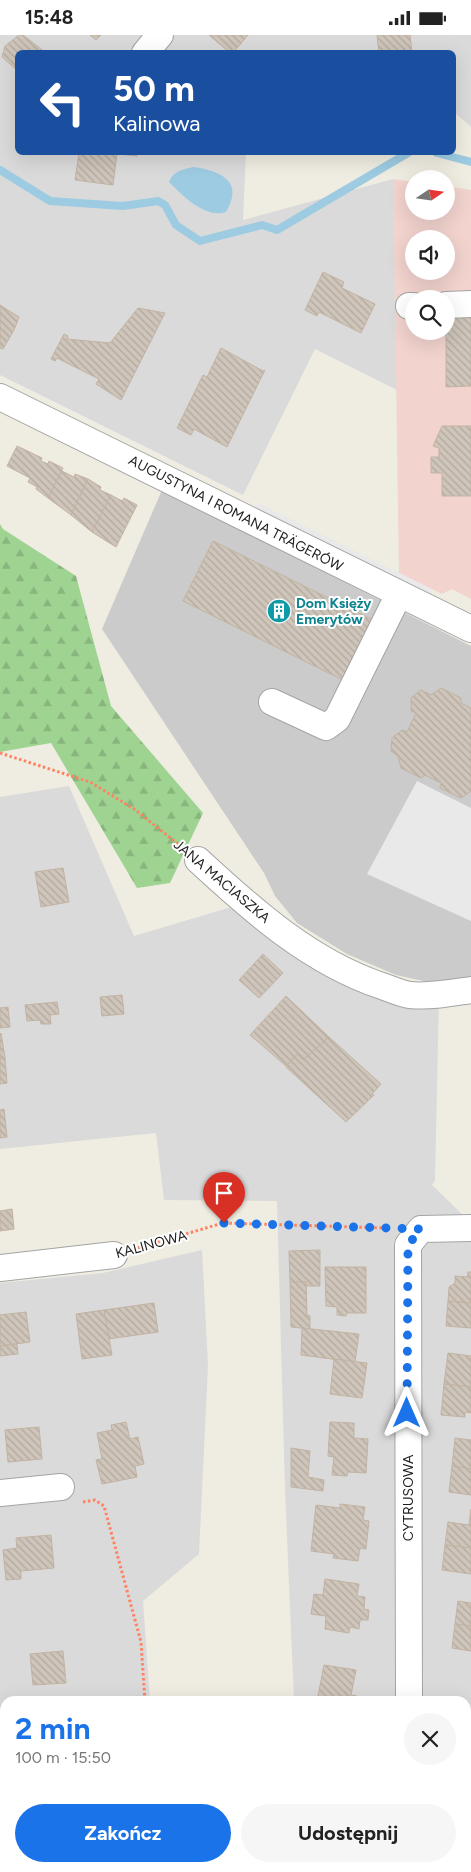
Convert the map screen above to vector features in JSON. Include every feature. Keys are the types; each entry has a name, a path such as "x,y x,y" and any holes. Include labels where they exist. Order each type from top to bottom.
{"street":[{"path":"148,50 160,35"},
{"path":"455,305 471,304"},
{"name":"AUGUSTYNA I ROMANA TRÄGERÓW","path":"0,397 471,629"},
{"path":"272,702 326,727 337,719 399,594"},
{"name":"JANA MACIASZKA","path":"198,860 252,910 318,955 364,980 409,995 439,995 471,990"},
{"path":"421,1229 471,1227"},
{"name":"CYTRUSOWA","path":"409,1696 408,1245 421,1229"},
{"name":"KALINOWA","path":"0,1268 114,1255"},
{"path":"0,1493 61,1487"}],"path":[{"name":"JANA MACIASZKA","path":"0,753 90,782 134,809 198,860"},
{"name":"KALINOWA","path":"114,1255 224,1223 421,1229"},
{"path":"95,1500 104,1506 142,1642 145,1696"}],"shaded area":[{"path":"0,35 471,35 471,127 456,114 456,50 15,50 15,155 246,155 243,220 393,179 397,390 315,349 243,495 0,375"},
{"path":"393,179 405,181 405,220 455,220 455,187 471,190 471,599 452,589 442,594 399,573"},
{"path":"162,490 471,646 471,978 437,984 396,975 347,954 297,923 275,896 264,873 102,629"},
{"path":"261,504 431,589 433,600 249,508"},
{"path":"417,781 471,808 471,921 367,874"},
{"path":"69,786 134,936 245,903 318,955 439,995 435,1181 432,1185 471,1223 471,1696 294,1696 285,1490 277,1201 164,1200 156,1133 0,1149 0,797"},
{"path":"202,1250 208,1365 199,1554 143,1601 150,1696 0,1696 0,1283 103,1273"}],"green space":[{"path":"0,524 3,529 76,576 111,706 203,813 170,883 137,888 51,743 0,752"}],"water":[{"path":"194,167 213,171 227,179 233,192 226,212 210,212 194,205 169,182 176,173"}],"building":[{"path":"19,35 23,35 42,50 15,50 15,68 2,57 5,46"},
{"path":"90,35 101,35 96,40"},
{"path":"209,35 248,35 236,50 226,50"},
{"path":"377,35 410,35 412,50 379,50"},
{"path":"79,155 117,155 113,185 75,180"},
{"path":"323,272 344,282 342,288 375,304 361,333 319,312 317,316 305,310"},
{"path":"0,305 19,317 3,349 0,348"},
{"path":"138,308 165,313 121,400 96,384 99,379 57,358 55,361 51,359 64,334 68,336 67,339 110,343"},
{"path":"455,313 471,313 471,386 446,387 446,340 455,340"},
{"path":"221,348 263,371 265,370 227,447 194,429 191,435 177,428 203,375 207,377"},
{"path":"442,426 471,426 471,496 442,496 442,473 431,473 431,457 439,457 439,448 433,446"},
{"path":"17,446 42,458 41,461 48,464 49,461 63,468 48,498 36,489 37,487 28,482 30,478 7,466"},
{"path":"62,471 74,477 75,474 88,479 71,515 48,498"},
{"path":"88,479 101,487 100,490 111,495 92,532 71,515"},
{"path":"111,495 122,501 124,498 137,505 116,547 92,532"},
{"name":"Dom Księży Emerytów","path":"213,541 375,621 345,681 183,601"},
{"path":"441,688 461,698 461,703 471,708 471,791 461,798 440,788 441,783 425,775 421,778 401,768 398,756 391,751 392,738 402,730 407,732 416,713 411,711 411,698 421,690 431,695"},
{"path":"63,868 69,902 41,907 35,872"},
{"path":"263,954 283,973 259,998 239,980"},
{"path":"122,995 124,1014 102,1016 100,997"},
{"path":"286,996 329,1037 303,1060 297,1054 286,1066 250,1035"},
{"path":"57,1002 59,1014 50,1015 51,1024 41,1024 40,1020 27,1021 25,1005"},
{"path":"8,1007 10,1027 0,1028 0,1008"},
{"path":"0,1034 5,1058 0,1059"},
{"path":"329,1037 381,1084 372,1094 374,1095 346,1122 286,1067 297,1054 303,1060"},
{"path":"5,1058 7,1083 0,1084 0,1059"},
{"path":"4,1109 7,1137 0,1138 0,1110"},
{"path":"12,1209 14,1229 0,1231 0,1211"},
{"path":"320,1250 320,1286 306,1286 306,1282 290,1282 289,1251"},
{"path":"325,1267 366,1267 366,1313 347,1313 346,1316 337,1315 337,1307 326,1306"},
{"path":"468,1272 471,1272 471,1303 448,1301 449,1287 455,1283 455,1276 467,1277"},
{"path":"290,1282 306,1282 307,1315 310,1316 310,1329 291,1327"},
{"path":"448,1301 471,1303 471,1328 446,1326"},
{"path":"154,1303 158,1332 108,1339 104,1310"},
{"path":"104,1310 112,1355 82,1359 76,1314"},
{"path":"26,1312 30,1342 0,1346 0,1315"},
{"path":"302,1328 359,1334 355,1362 301,1355"},
{"path":"17,1344 18,1354 0,1356 0,1346"},
{"path":"448,1353 471,1356 471,1387 444,1384"},
{"path":"334,1359 367,1363 362,1398 330,1394"},
{"path":"444,1384 471,1387 471,1413 465,1412 465,1417 441,1415"},
{"path":"126,1422 130,1439 138,1437 144,1464 135,1466 137,1477 102,1484 96,1460 102,1459 97,1433 112,1430 111,1425"},
{"path":"330,1422 354,1423 354,1438 368,1439 366,1473 348,1472 347,1476 332,1475 334,1457 328,1456"},
{"path":"39,1427 42,1459 8,1462 5,1430"},
{"path":"455,1438 471,1440 471,1469 452,1466"},
{"path":"291,1448 310,1451 308,1477 324,1480 323,1491 291,1487"},
{"path":"452,1466 471,1469 471,1495 449,1492"},
{"path":"340,1504 365,1507 363,1520 369,1521 366,1549 360,1548 358,1561 333,1558 334,1554 311,1551 316,1505 340,1508"},
{"path":"471,1509 471,1548 445,1545 448,1522 469,1525"},
{"path":"51,1535 54,1568 21,1571 21,1579 6,1580 3,1550 17,1548 16,1538"},
{"path":"445,1545 471,1548 471,1574 442,1570"},
{"path":"325,1579 359,1584 357,1596 365,1597 364,1609 369,1610 368,1620 360,1620 359,1629 350,1627 349,1633 325,1629 326,1616 311,1614 314,1594 323,1595"},
{"path":"458,1601 471,1603 471,1626 455,1624"},
{"path":"455,1624 471,1626 471,1651 452,1648"},
{"path":"63,1651 66,1683 33,1685 30,1654"},
{"path":"324,1665 356,1670 351,1695 357,1696 318,1696"}],"waterway":[{"path":"0,170 50,201 123,206 158,201 165,205 176,225 200,241 262,225 277,230 405,155"},
{"path":"445,155 471,162"}],"place":[{"name":"Dom Księży Emerytów","path":"279,611"}],"route":[{"path":"224,1223 421,1229 408,1245 407,1413"}]}
